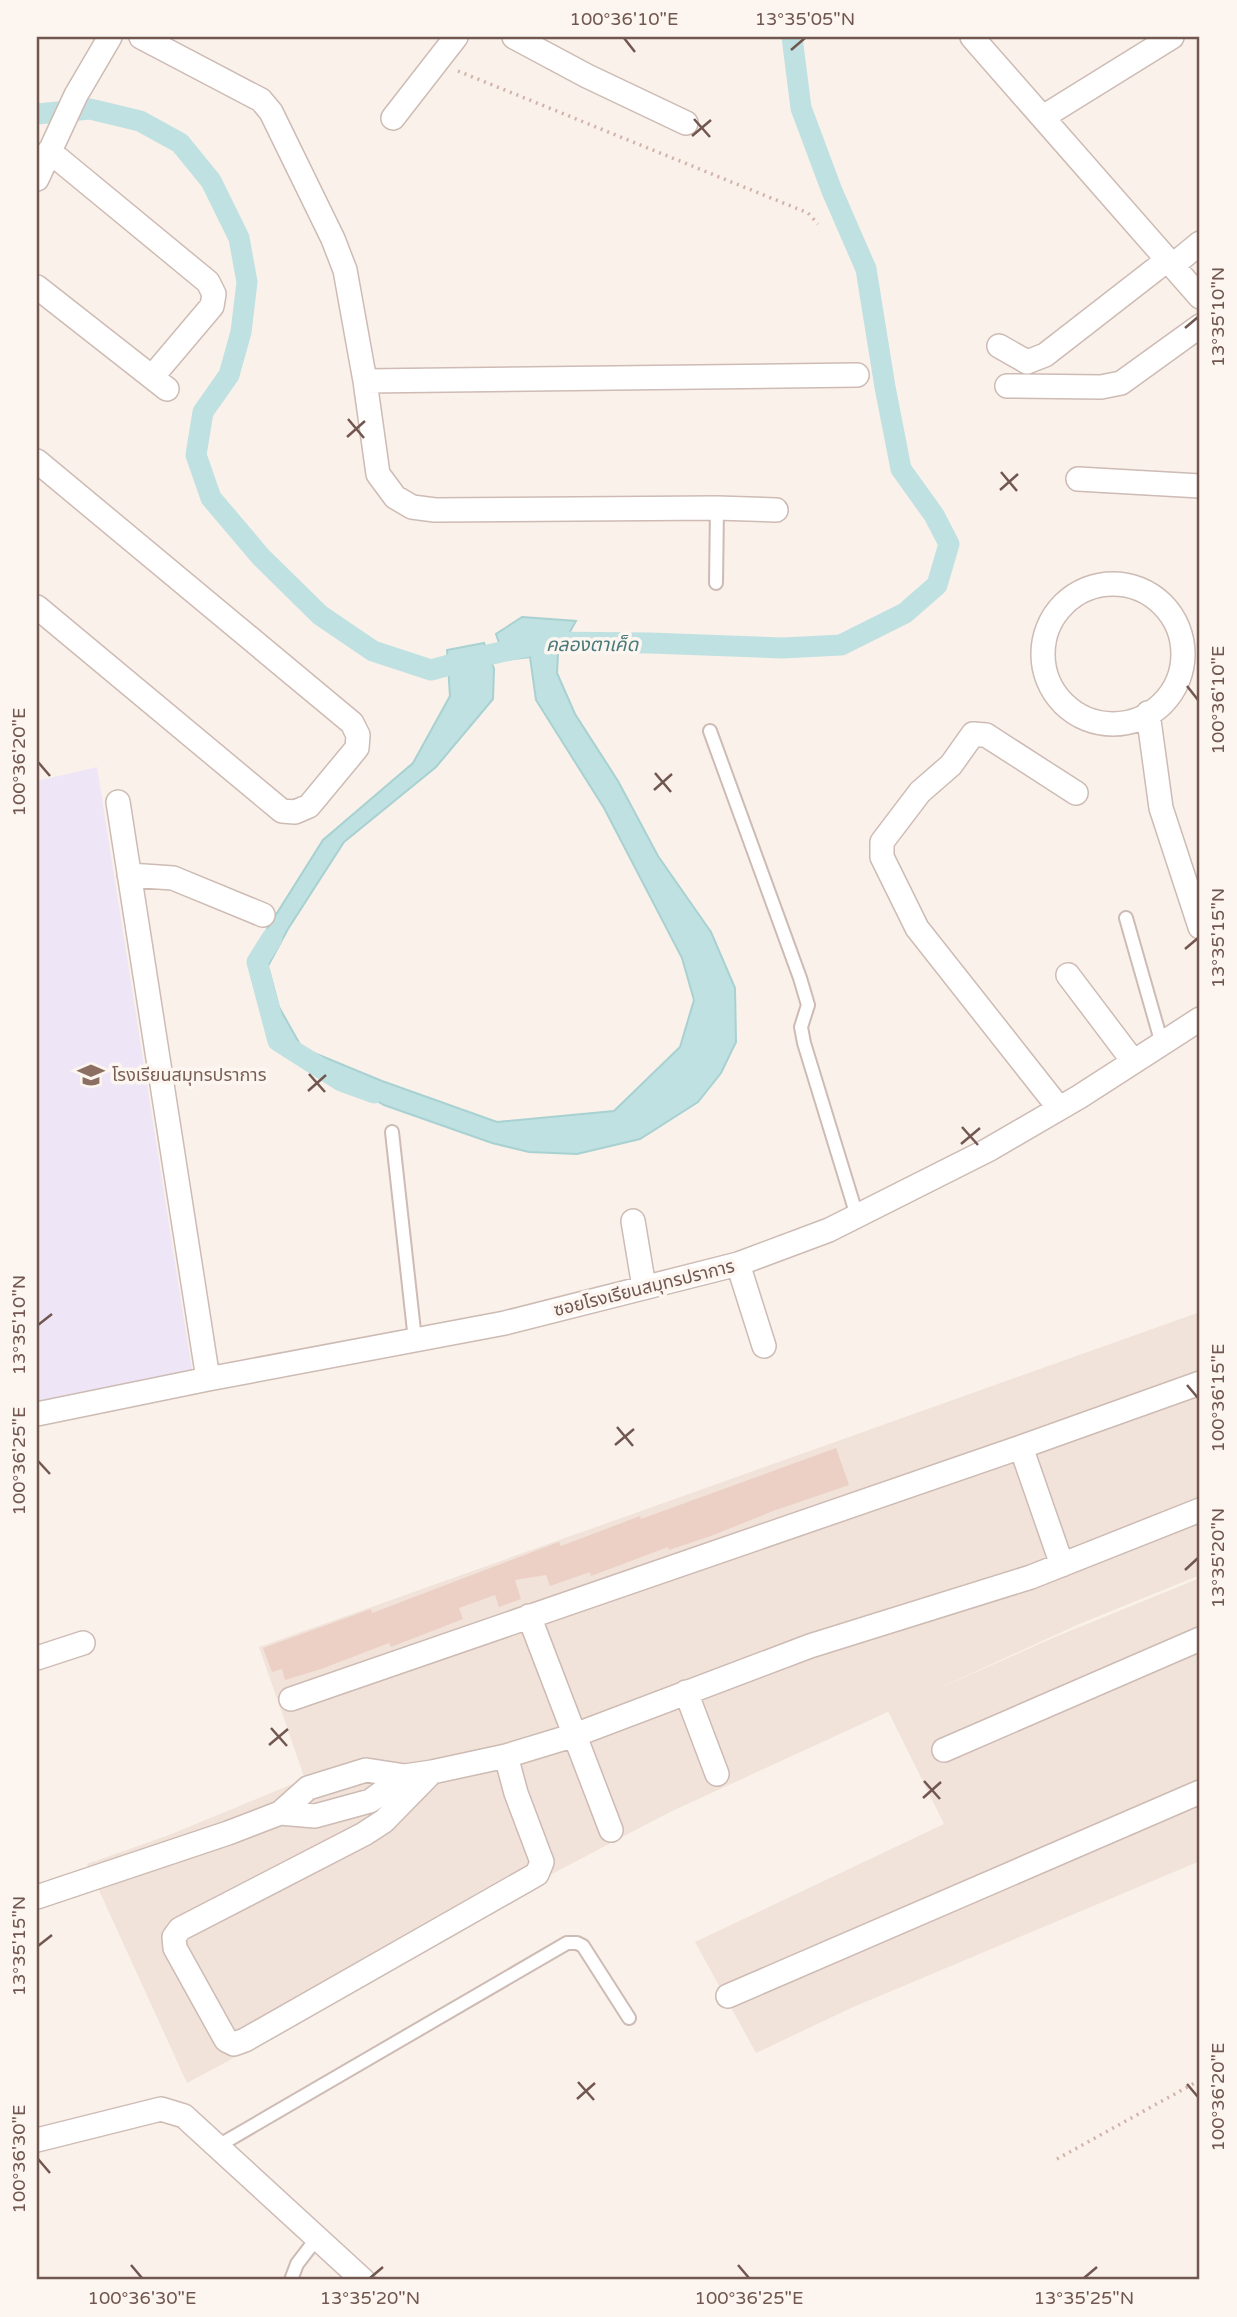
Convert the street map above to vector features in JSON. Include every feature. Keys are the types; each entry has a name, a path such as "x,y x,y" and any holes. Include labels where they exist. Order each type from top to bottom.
{"street":[{"path":"37,179 61,124 110,37"},
{"path":"141,37 261,100 271,112 333,239 345,270 365,380 378,474 395,497 412,507 435,510 776,510"},
{"path":"393,118 456,37"},
{"path":"514,37 587,76 686,123"},
{"path":"972,37 1200,297"},
{"path":"1043,117 1172,37"},
{"path":"37,287 160,383 212,306 215,293 208,282 49,151"},
{"path":"999,346 1027,362 1045,355 1200,243"},
{"path":"1007,386 1101,387 1121,383 1200,326"},
{"path":"365,380 857,375"},
{"path":"37,461 352,723 358,735 357,748 309,806 295,812 282,811 37,607"},
{"path":"1078,479 1197,487 1200,485"},
{"path":"1104,584 1130,586 1153,596 1171,615 1181,638 1182,664 1173,689 1157,708 1148,713 1134,721 1108,724 1083,718 1062,703 1048,682 1042,656 1046,631 1059,609 1079,592 1104,584"},
{"path":"1148,713 1161,807 1200,927"},
{"path":"1059,1108 917,928 882,857 882,842 920,792 951,765 973,734 986,735 1076,793"},
{"path":"118,802 208,1379"},
{"path":"129,875 173,878 263,915"},
{"path":"1068,975 1133,1061"},
{"name":"ซอยโรงเรียนสมุทรปราการ","path":"37,1414 505,1323 738,1264 829,1230 988,1150 1200,1020"},
{"path":"633,1221 644,1287"},
{"path":"738,1264 764,1346"},
{"path":"291,1699 1200,1383"},
{"path":"1021,1447 1062,1565"},
{"path":"37,1898 280,1813 315,1816 370,1801 405,1776 506,1756 576,1735 810,1646 976,1595 1062,1565 1200,1510"},
{"path":"529,1616 611,1830"},
{"path":"944,1750 1200,1639"},
{"path":"37,1658 83,1643"},
{"path":"686,1692 717,1774"},
{"path":"432,1772 384,1821 364,1834 180,1928 174,1937 174,1948 226,2039 234,2044 245,2040 537,1874 542,1862 516,1793 506,1756"},
{"path":"728,1996 1200,1792"},
{"path":"37,2140 161,2109 184,2116 363,2280"}],"lane":[{"path":"716,583 717,508"},
{"path":"710,732 800,978 808,1005 801,1027 804,1043 857,1216"},
{"path":"1126,918 1162,1044"},
{"path":"392,1132 415,1340"},
{"path":"218,2146 567,1943 583,1946 629,2018"},
{"path":"291,2280 298,2264 317,2238"}],"path":[{"path":"436,62 808,213 818,224"},
{"path":"1057,2159 1200,2080"}],"shaded area":[{"name":"โรงเรียนสมุทรปราการ","path":"97,767 192,1370 37,1404 37,781"},
{"path":"1200,1312 1200,1575 1077,1625 670,1812 527,1887 310,2017 187,2083 87,1864 169,1835 305,1779 259,1647"},
{"path":"1200,1578 1200,1861 851,2008 756,2053 695,1942 944,1824 888,1711 1055,1637"}],"water":[{"path":"522,617 576,621 558,653 557,673 575,714 618,781 658,856 711,932 735,988 736,1042 721,1073 698,1102 640,1139 577,1154 529,1152 492,1143 384,1105 303,1057 276,1036 257,962 267,929 323,840 413,763 450,696 447,650 484,643 494,669 493,699 436,767 344,842 288,929 268,966 279,1007 302,1048 382,1081 497,1122 614,1111 680,1047 694,1000 682,958 604,808 536,700 530,657 505,660 496,634"}],"building":[{"path":"836,1448 849,1485 711,1536 669,1550 668,1547 591,1576 590,1572 550,1586 546,1575 515,1580 521,1599 499,1607 495,1595 459,1608 463,1619 391,1647 389,1643 285,1680 282,1669 272,1672 263,1648 371,1609 372,1613 559,1542 561,1546 640,1516 641,1519"}],"waterway":[{"name":"คลองตาเค็ด","path":"37,114 90,109 140,121 180,143 211,181 239,238 247,282 241,332 229,375 203,412 196,455 211,498 261,557 320,615 373,651 431,670 546,642 783,648 841,645 905,613 937,585 949,544 934,515 901,469 866,269 832,191 801,108 792,37"},
{"path":"272,938 257,962 278,1041 341,1081 374,1093"}],"place":[{"name":"โรงเรียนสมุทรปราการ","path":"91,1075"}]}
